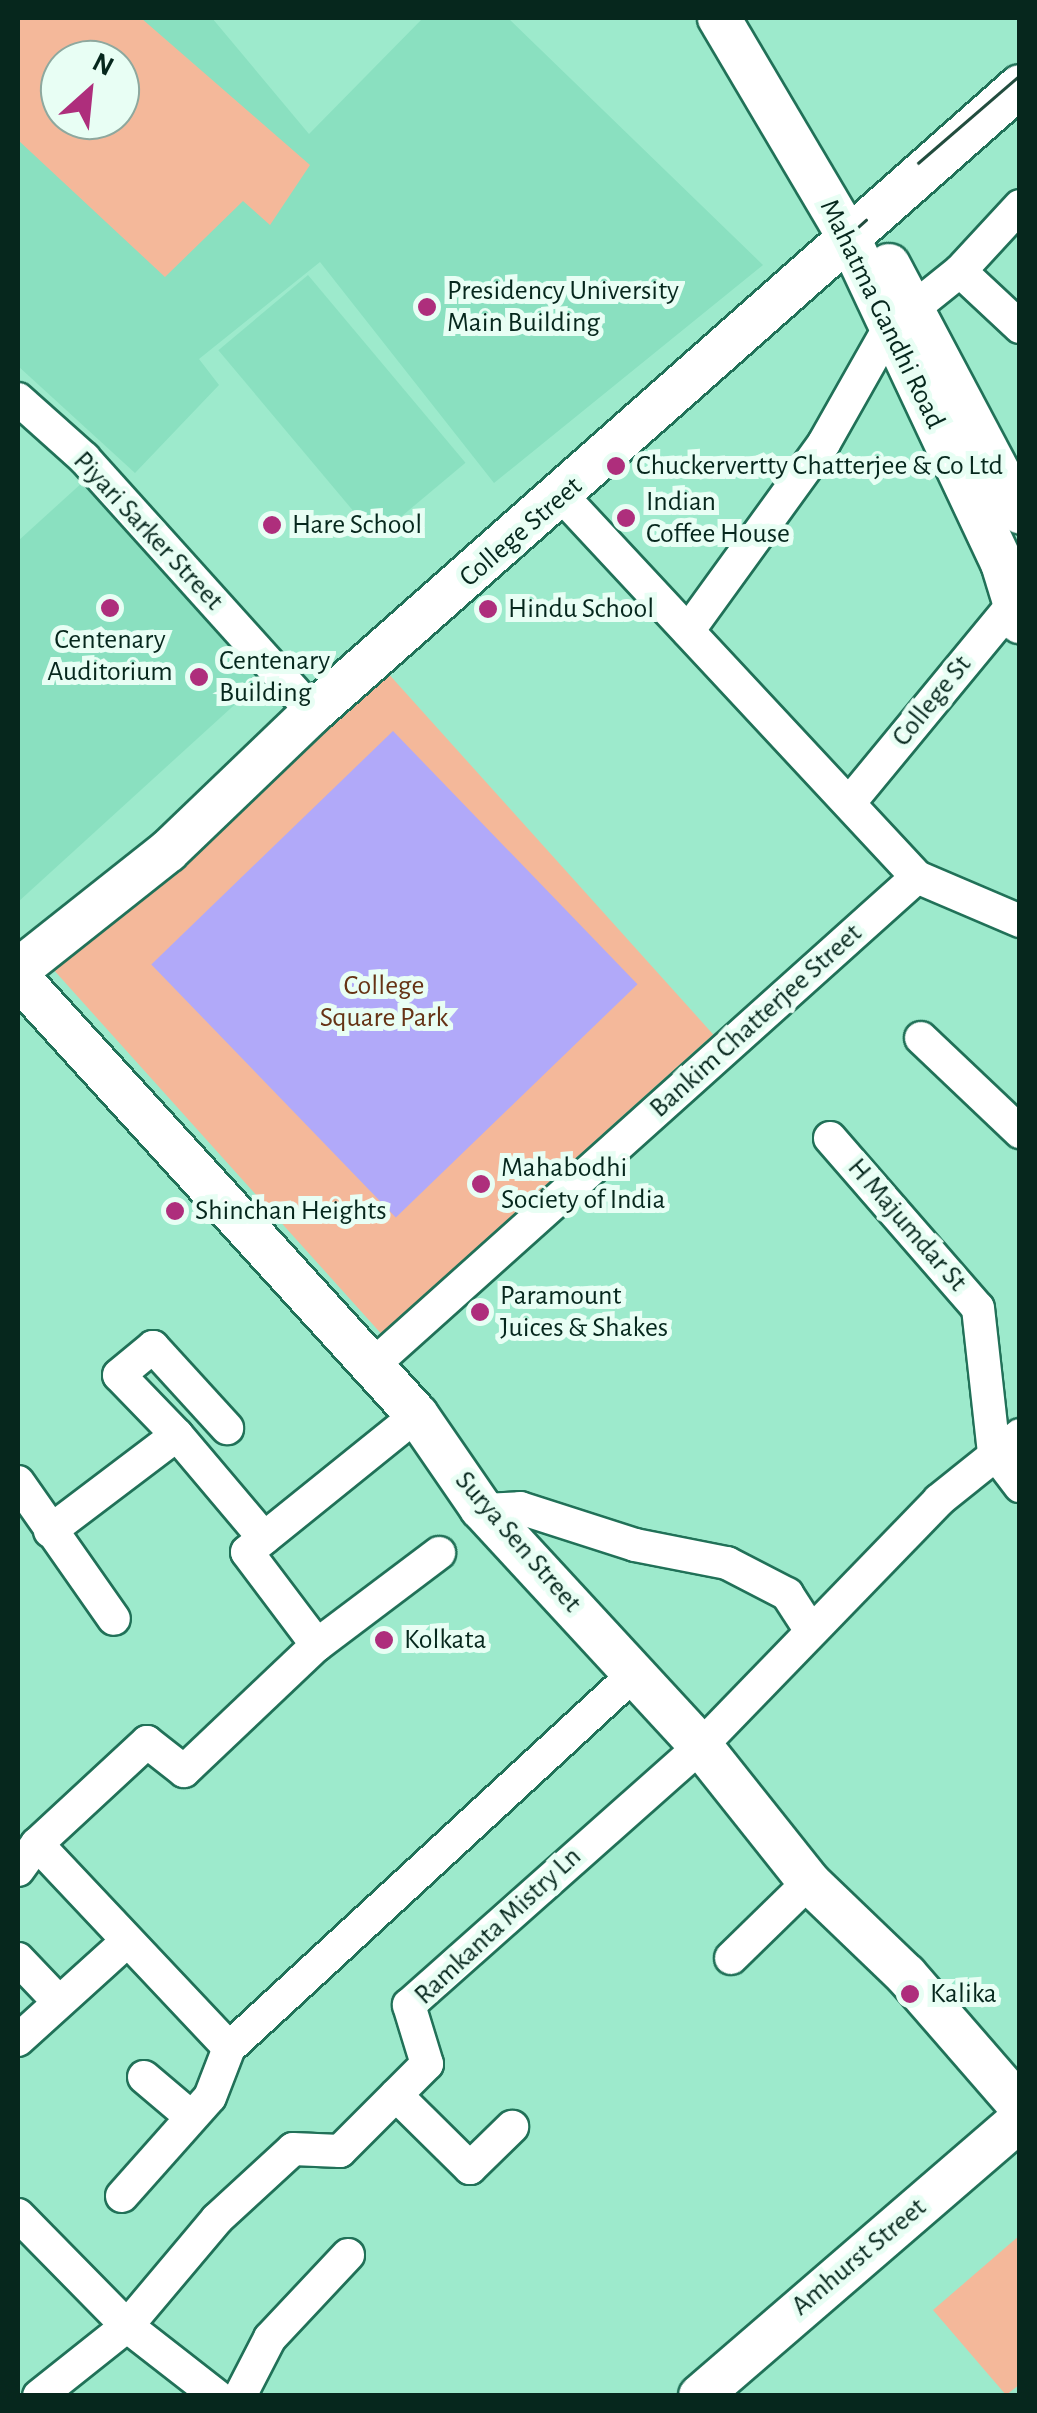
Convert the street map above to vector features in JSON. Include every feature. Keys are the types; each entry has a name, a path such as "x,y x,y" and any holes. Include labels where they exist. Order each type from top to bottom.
{"main road":[{"name":"Mahatma Gandhi Road","path":"720,18 857,228"},
{"name":"Mahatma Gandhi Road","path":"741,18 857,228 901,320 1018,606"},
{"name":"College Street","path":"18,974 168,852 313,712 562,497 857,228 1012,104"},
{"name":"Mahatma Gandhi Road","path":"901,320 1020,512"},
{"name":"Surya Sen Street","path":"18,974 417,1415 484,1510 701,1746 810,1882 906,1975 1020,2106"},
{"name":"Amhurst Street","path":"700,2396 1020,2120"}],"street":[{"path":"688,631 824,443 901,320 960,271 1020,206"},
{"path":"960,271 1020,328"},
{"name":"Piyari Sarker Street","path":"18,399 84,458 313,712"},
{"path":"562,497 917,876 1020,921"},
{"name":"College St","path":"850,802 1018,606"},
{"name":"Bankim Chatterjee Street","path":"372,1366 917,876"},
{"path":"921,1038 1020,1132"},
{"name":"H Majumdar St","path":"830,1138 978,1308 1006,1443"},
{"path":"227,1428 152,1347 119,1374 177,1435 264,1538"},
{"path":"317,1644 247,1552 417,1415"},
{"path":"50,1531 177,1435"},
{"path":"701,1746 811,1631 1006,1443 1020,1486"},
{"path":"18,1482 114,1619"},
{"path":"484,1510 520,1508 635,1545 727,1563 787,1594 811,1631"},
{"path":"18,1870 37,1844 147,1742 184,1771 317,1644 439,1553"},
{"path":"122,2196 210,2097 229,2048 634,1674"},
{"name":"Ramkanta Mistry Ln","path":"39,2396 127,2326 217,2219 292,2149 340,2151 426,2064 409,2005 701,1746"},
{"path":"37,1844 229,2048"},
{"path":"731,1958 810,1882"},
{"path":"18,2040 126,1941"},
{"path":"18,1959 58,2002"},
{"path":"144,2077 190,2116"},
{"path":"396,2095 470,2168 512,2128"},
{"path":"18,2215 127,2326 218,2396"},
{"path":"240,2396 270,2338 348,2254"}],"shaded area":[{"path":"18,18 212,18 309,134 423,18 508,18 763,265 494,483 320,262 199,359 219,385 135,473 18,366"},
{"name":"Hare School","path":"308,275 465,463 376,538 218,350"},
{"path":"84,481 265,677 18,902 18,541"},
{"path":"393,731 638,984 396,1218 151,964"}],"green space":[{"path":"18,18 141,18 310,165 270,225 243,201 165,277 18,140"},
{"name":"College Square Park","path":"386,671 713,1034 381,1333 54,970"},
{"path":"1019,2236 1019,2385 1006,2395 933,2310"}],"tram line":[{"path":"918,163 1020,75"},
{"path":"848,236 866,220"}],"place":[{"name":"Presidency University Main Building","path":"427,307"},
{"name":"Chuckervertty Chatterjee & Co Ltd","path":"616,466"},
{"name":"Indian Coffee House","path":"626,518"},
{"name":"Hare School","path":"272,525"},
{"name":"Centenary Auditorium","path":"110,608"},
{"name":"Hindu School","path":"488,609"},
{"name":"Centenary Building","path":"199,677"},
{"name":"Mahabodhi Society of India","path":"481,1184"},
{"name":"Shinchan Heights","path":"175,1211"},
{"name":"Paramount Juices & Shakes","path":"480,1312"},
{"name":"Kolkata","path":"384,1640"},
{"name":"Kalika","path":"910,1994"}]}
